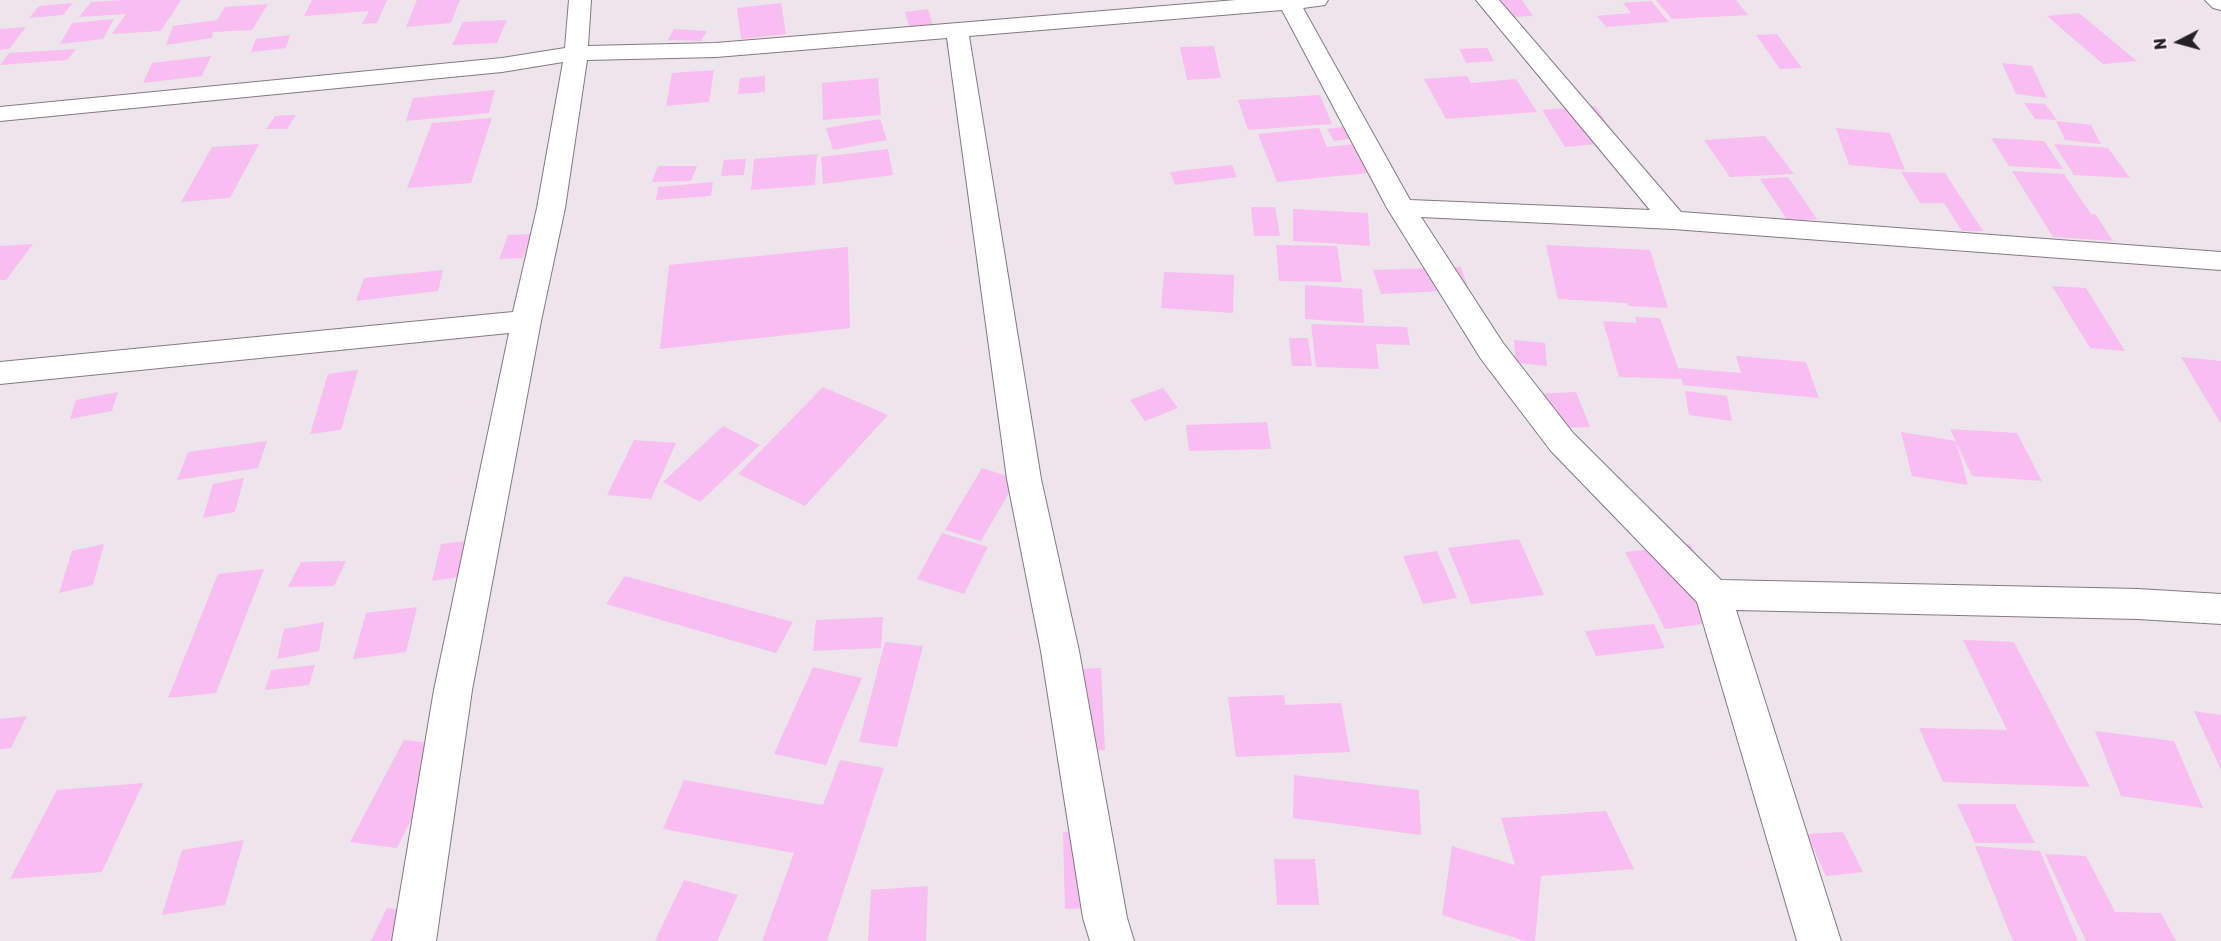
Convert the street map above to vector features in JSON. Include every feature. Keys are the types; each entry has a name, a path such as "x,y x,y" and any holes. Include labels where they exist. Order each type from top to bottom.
{"street":[{"path":"414,941 453,690 526,321 551,208 576,53 580,0"},
{"path":"0,114 502,65 576,53 716,50 1317,0"},
{"path":"1487,0 1673,220"},
{"path":"2216,0 2221,3"},
{"path":"1290,3 1401,208 1492,351 1562,442 1713,595 1819,941"},
{"path":"957,30 1024,479 1060,651 1105,918 1112,941"},
{"path":"1401,208 1673,220 2221,261"},
{"path":"0,373 526,321"},
{"path":"1713,595 2139,604 2221,609"}],"building":[{"path":"181,0 161,31 112,34 126,14 79,17 91,2"},
{"path":"312,0 387,0 377,23 362,24 369,11 304,16"},
{"path":"417,0 460,0 451,23 406,27"},
{"path":"1486,0 1522,0 1533,16 1498,18"},
{"path":"1656,0 1736,0 1748,15 1672,19"},
{"path":"1651,1 1669,22 1606,27 1597,16 1631,13 1623,3"},
{"path":"73,3 63,15 29,18 39,6"},
{"path":"781,3 786,34 741,39 737,8"},
{"path":"268,4 252,30 213,32 212,38 166,45 173,26 217,20 225,7"},
{"path":"928,9 933,25 910,29 905,12"},
{"path":"2079,13 2137,61 2103,64 2047,16"},
{"path":"114,19 103,39 60,44 72,23"},
{"path":"507,20 497,43 452,45 463,22"},
{"path":"26,27 9,49 0,50 0,29"},
{"path":"674,29 707,31 701,41 668,40"},
{"path":"1777,34 1802,68 1780,69 1756,35"},
{"path":"290,35 286,48 251,52 256,39"},
{"path":"1214,46 1221,78 1187,80 1180,47"},
{"path":"1487,48 1494,61 1466,63 1459,49"},
{"path":"76,49 67,60 0,65 9,53"},
{"path":"211,56 202,76 143,83 152,63"},
{"path":"2002,63 2032,66 2047,98 2016,94"},
{"path":"714,70 709,102 666,106 672,73"},
{"path":"765,76 765,92 738,94 740,78"},
{"path":"1467,76 1471,83 1516,79 1537,112 1446,119 1424,79"},
{"path":"878,78 881,115 823,120 822,83"},
{"path":"495,90 489,113 406,121 413,98"},
{"path":"1320,95 1332,124 1248,130 1238,100"},
{"path":"2024,103 2045,104 2057,120 2035,119"},
{"path":"1595,106 1620,142 1565,147 1542,110"},
{"path":"296,115 287,129 266,129 275,116"},
{"path":"492,118 471,183 407,188 432,123"},
{"path":"880,119 887,140 833,150 826,128"},
{"path":"2056,121 2091,125 2101,144 2065,140"},
{"path":"1356,125 1363,137 1334,141 1327,129"},
{"path":"1319,128 1327,147 1354,144 1368,173 1277,182 1258,134"},
{"path":"1836,128 1890,133 1905,170 1849,165"},
{"path":"1765,136 1794,174 1730,177 1704,140"},
{"path":"1991,138 2044,141 2063,169 2009,166"},
{"path":"259,144 230,198 181,202 212,147"},
{"path":"2054,144 2108,148 2130,178 2074,175"},
{"path":"888,149 893,175 823,184 821,157"},
{"path":"817,154 815,185 751,190 754,159"},
{"path":"746,159 744,175 721,176 724,160"},
{"path":"1232,165 1237,177 1175,185 1170,172"},
{"path":"658,166 697,166 691,181 652,182"},
{"path":"2012,171 2064,174 2091,214 2096,215 2113,241 2053,237"},
{"path":"1901,172 1945,173 1983,231 1962,231 1944,203 1920,203"},
{"path":"1788,177 1817,219 1788,221 1760,179"},
{"path":"713,182 711,196 656,200 658,187"},
{"path":"1251,207 1275,207 1280,236 1254,236"},
{"path":"1293,209 1368,213 1370,246 1293,241"},
{"path":"531,234 523,258 499,259 508,235"},
{"path":"33,244 6,280 0,280 0,246"},
{"path":"1276,245 1337,246 1342,282 1279,281"},
{"path":"1546,245 1650,250 1668,308 1558,299"},
{"path":"848,247 850,328 660,349 669,265"},
{"path":"1461,267 1469,290 1381,294 1373,270"},
{"path":"443,270 438,291 356,301 364,278"},
{"path":"1164,272 1234,275 1233,313 1161,308"},
{"path":"1305,285 1362,289 1364,323 1305,319"},
{"path":"2052,286 2086,288 2125,351 2090,348"},
{"path":"1635,317 1660,318 1682,379 1619,377 1603,321 1637,323"},
{"path":"1311,324 1407,327 1410,345 1376,344 1379,369 1316,367"},
{"path":"1289,338 1308,338 1312,366 1292,366"},
{"path":"1514,340 1545,343 1547,366 1516,363"},
{"path":"1736,356 1806,362 1819,398 1683,385 1679,368 1741,373"},
{"path":"2181,357 2221,361 2221,424"},
{"path":"358,370 341,430 310,434 328,374"},
{"path":"823,387 888,415 805,506 738,474"},
{"path":"1163,388 1178,408 1145,421 1130,400"},
{"path":"1685,391 1727,396 1732,421 1689,415"},
{"path":"118,392 112,411 70,419 76,400"},
{"path":"1576,392 1590,427 1548,429 1535,394"},
{"path":"1267,422 1271,449 1189,451 1186,425"},
{"path":"723,426 760,445 700,502 663,482"},
{"path":"1950,429 2017,433 2042,481 1972,476 1956,442 1968,485 1912,476 1901,432 1956,441"},
{"path":"634,440 676,443 651,499 607,495"},
{"path":"267,441 258,468 177,480 188,452"},
{"path":"982,468 1017,479 981,541 945,530"},
{"path":"244,478 235,512 203,518 213,484"},
{"path":"942,533 988,547 964,594 917,579"},
{"path":"1519,539 1544,595 1471,604 1448,548"},
{"path":"467,541 459,577 432,581 441,544"},
{"path":"104,544 93,585 59,593 72,551"},
{"path":"1690,544 1733,620 1665,629 1625,552"},
{"path":"1437,551 1457,598 1423,604 1403,556"},
{"path":"346,561 334,586 288,587 301,562"},
{"path":"264,569 216,693 168,698 218,574"},
{"path":"625,576 793,622 776,653 606,604"},
{"path":"417,607 406,652 353,659 366,613"},
{"path":"883,617 881,648 813,651 816,620"},
{"path":"324,622 319,651 277,659 284,629"},
{"path":"1654,624 1665,648 1596,656 1585,631"},
{"path":"1963,640 2014,642 2090,787 1943,782 1919,728 2007,730"},
{"path":"885,642 923,646 897,747 859,742"},
{"path":"315,665 309,685 265,690 271,670"},
{"path":"813,667 862,678 826,765 774,754"},
{"path":"1101,668 1105,750 1059,753 1058,670"},
{"path":"1284,695 1285,705 1341,703 1350,752 1236,757 1228,697"},
{"path":"2194,711 2221,715 2221,770"},
{"path":"27,716 11,748 0,749 0,719"},
{"path":"2095,731 2174,741 2203,808 2121,796"},
{"path":"404,740 448,745 397,848 350,842"},
{"path":"840,760 884,768 827,941 762,941 794,853 663,829 684,780 823,805"},
{"path":"1294,775 1419,790 1421,835 1293,818"},
{"path":"143,783 102,872 10,879 57,790"},
{"path":"1957,804 2015,804 2035,843 1975,843"},
{"path":"1606,811 1634,869 1541,876 1535,941 1525,941 1442,915 1452,846 1515,865 1501,818"},
{"path":"1109,831 1112,907 1065,909 1063,832"},
{"path":"1843,832 1863,872 1826,876 1807,834"},
{"path":"244,840 225,905 162,915 182,850"},
{"path":"1975,846 2040,851 2078,941 2013,941"},
{"path":"2045,854 2086,856 2115,912 2161,913 2176,941 2086,941"},
{"path":"1274,859 1315,859 1319,905 1277,905"},
{"path":"684,880 738,895 717,941 655,941"},
{"path":"928,886 926,941 868,941 871,890"},
{"path":"387,908 427,913 414,941 371,941"}]}
